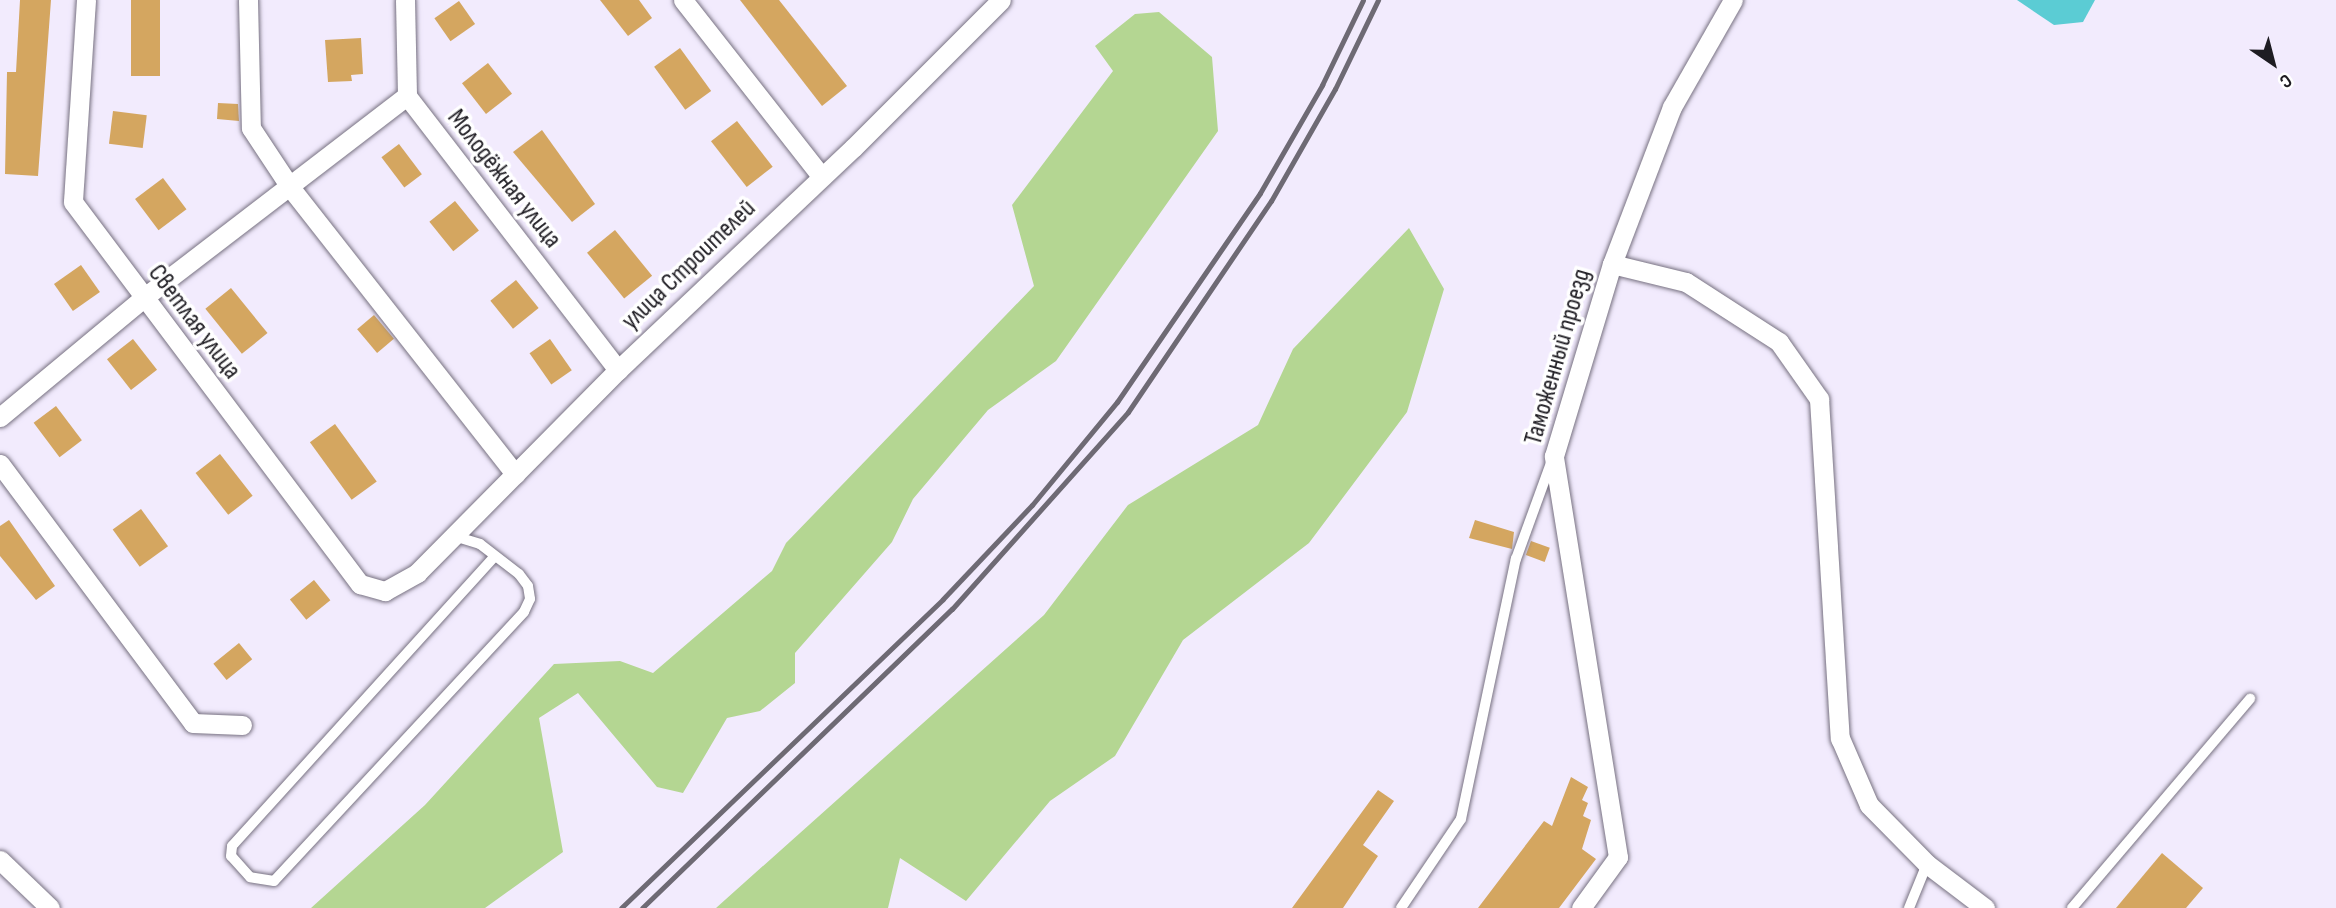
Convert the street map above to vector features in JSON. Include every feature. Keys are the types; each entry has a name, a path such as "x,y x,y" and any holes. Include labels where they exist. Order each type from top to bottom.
{"street":[{"name":"Светлая улица","path":"86,0 73,202 142,299 360,584 385,591 417,573"},
{"path":"248,0 251,128 290,187 515,474"},
{"path":"0,417 142,299 407,96 405,0"},
{"path":"683,0 820,175"},
{"name":"улица Строителей","path":"417,573 618,370 820,175 853,148 1001,0"},
{"name":"Таможенный проезд","path":"1581,908 1618,857 1554,456 1612,264 1672,107 1734,0"},
{"name":"Молодёжная улица","path":"407,96 618,370"},
{"path":"1612,264 1686,282 1779,342 1819,399 1840,738 1869,805 1927,864 1985,908"},
{"path":"0,464 193,723 242,725"},
{"path":"0,860 50,908"}],"lane":[{"path":"1401,908 1461,818 1516,559 1554,456"},
{"path":"454,536 480,544 494,556 528,586 530,599 524,612 274,881 250,877 231,856 232,846 494,556"},
{"path":"2072,908 2250,699"},
{"path":"1909,908 1927,864"}],"green space":[{"path":"1159,12 1212,57 1218,131 1056,361 988,410 913,499 892,542 795,653 795,683 760,711 727,718 683,793 657,787 578,693 539,718 563,852 485,908 311,908 425,805 554,664 620,661 653,673 772,571 786,543 1034,286 1012,205 1113,71 1095,46 1135,14"},
{"path":"1409,228 1444,289 1407,412 1309,543 1183,640 1115,756 1050,801 966,901 900,858 888,908 716,908 1044,615 1128,505 1258,425 1293,349"}],"water":[{"path":"2017,0 2095,0 2083,22 2054,25"}],"building":[{"path":"20,0 51,0 38,176 5,174 7,72 16,72"},
{"path":"131,0 160,0 160,76 131,76"},
{"path":"600,0 639,0 652,18 628,36"},
{"path":"740,0 779,0 847,86 822,106"},
{"path":"459,1 475,24 450,41 434,18"},
{"path":"361,38 363,74 351,75 352,81 328,82 325,40"},
{"path":"680,48 711,91 685,110 654,67"},
{"path":"488,63 512,94 486,114 462,83"},
{"path":"218,103 238,104 239,121 217,119"},
{"path":"113,111 147,115 143,148 109,144"},
{"path":"737,121 773,167 747,187 711,141"},
{"path":"542,130 595,204 572,222 513,152"},
{"path":"399,144 422,174 404,188 381,157"},
{"path":"163,178 186,209 159,230 135,199"},
{"path":"455,201 479,231 453,251 429,222"},
{"path":"615,230 652,276 624,299 587,253"},
{"path":"81,265 100,292 73,311 54,284"},
{"path":"516,280 539,308 513,329 490,301"},
{"path":"231,288 268,333 242,354 205,309"},
{"path":"374,315 394,339 377,353 357,329"},
{"path":"133,339 157,370 131,390 107,359"},
{"path":"550,339 572,370 551,384 530,353"},
{"path":"56,406 82,440 60,457 34,423"},
{"path":"335,424 377,481 352,500 310,442"},
{"path":"220,454 253,496 228,515 196,473"},
{"path":"141,509 168,546 140,567 113,530"},
{"path":"9,520 55,586 36,600 0,556 0,526"},
{"path":"1475,520 1514,532 1512,549 1469,538"},
{"path":"1531,541 1550,548 1545,562 1526,555"},
{"path":"314,580 330,600 306,620 290,600"},
{"path":"239,643 252,659 227,680 213,664"},
{"path":"1571,777 1588,787 1582,800 1588,803 1583,816 1591,820 1582,849 1596,859 1559,908 1478,908 1544,821 1552,826"},
{"path":"1378,790 1394,801 1363,845 1378,856 1343,908 1292,908"},
{"path":"2162,853 2203,888 2186,908 2116,908"}],"railway":[{"path":"621,908 943,599 1032,505 1117,402 1260,193 1322,85 1363,0"},
{"path":"642,908 952,609 1128,412 1271,201 1335,89 1378,0"}]}
